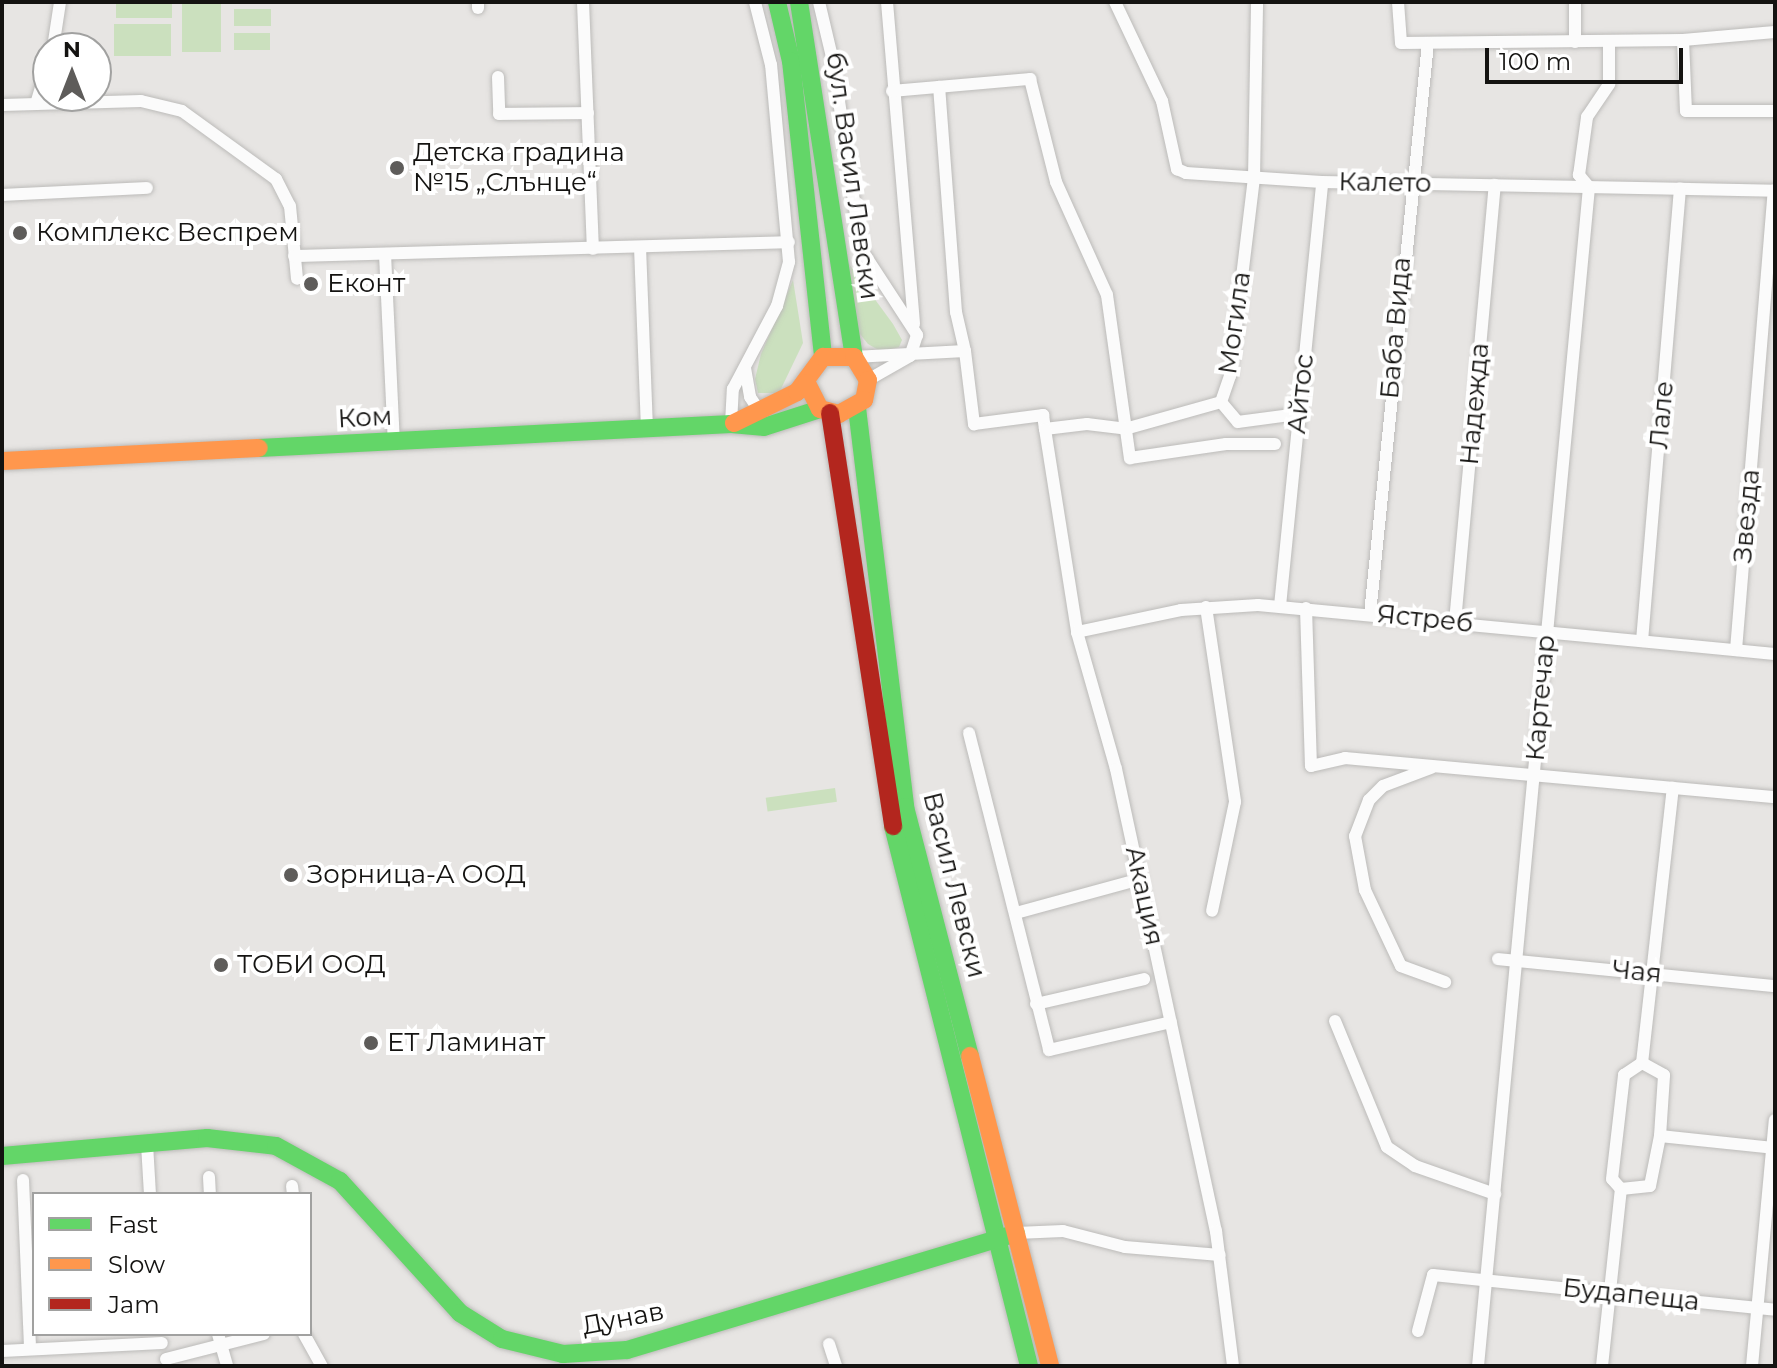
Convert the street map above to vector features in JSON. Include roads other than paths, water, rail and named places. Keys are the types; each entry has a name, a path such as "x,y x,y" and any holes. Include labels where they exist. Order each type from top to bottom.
{"main road":[{"name":"бул. Васил Левски","path":"777,2 791,61 823,357"},
{"name":"бул. Васил Левски","path":"799,2 854,357"},
{"path":"823,357 854,357 868,380 857,408 825,411 764,427 731,424 760,412 807,383 823,357"},
{"path":"807,383 825,411"},
{"name":"Васил Левски","path":"857,408 905,807 1050,1366"},
{"name":"Васил Левски","path":"825,411 895,840 1029,1366"},
{"name":"Ком","path":"2,461 731,424"},
{"name":"Дунав","path":"2,1156 147,1144 256,1141 305,1158 354,1194 460,1313 502,1339 552,1353 627,1350 1016,1233"}],"street":[{"path":"55,32 60,2"},
{"path":"583,2 593,249"},
{"path":"731,424 733,389 786,284 789,242 771,65 755,2"},
{"path":"819,2 833,61 861,249 914,324"},
{"path":"868,380 910,356 915,346 887,2"},
{"name":"Калето","path":"1115,2 1162,101 1177,169 1322,182 1774,191"},
{"name":"Могила","path":"965,351 974,424 1043,415 1045,429 1087,424 1125,429 1221,402 1230,376 1254,178 1257,2"},
{"path":"1398,2 1401,43 1683,40 1775,32"},
{"path":"1575,2 1575,42"},
{"path":"1683,40 1686,111 1775,111"},
{"name":"Картечар","path":"1478,1366 1589,187 1579,175 1587,117 1609,84 1609,41"},
{"name":"Баба Вида","path":"1370,614 1410,183 1422,125 1428,43"},
{"path":"498,77 499,114 588,113"},
{"path":"892,91 1030,79 1056,182 1107,295 1130,458 1226,444 1275,444"},
{"path":"854,357 965,351 956,312 939,87"},
{"path":"112,102 141,101 182,111 276,179 290,206 297,279"},
{"path":"2,105 32,104"},
{"name":"Айтос","path":"1280,606 1322,182"},
{"name":"Надежда","path":"1455,622 1495,185"},
{"path":"2,195 147,188"},
{"name":"Лале","path":"1642,641 1680,189"},
{"name":"Звезда","path":"1736,650 1774,191"},
{"path":"294,256 789,242"},
{"path":"640,247 647,429"},
{"path":"385,254 394,442"},
{"path":"745,368 750,397 760,412"},
{"path":"1221,402 1238,422 1298,414"},
{"name":"Акация","path":"1045,429 1077,632 1116,769 1220,1255 1233,1366"},
{"name":"Ястреб","path":"1077,632 1206,607 1280,606 1775,654"},
{"path":"1206,607 1235,802 1212,911"},
{"path":"1306,608 1307,760 1320,768 1345,758 1775,797"},
{"path":"969,733 1049,1050 1171,1022"},
{"path":"1440,766 1383,786 1369,800 1355,836 1365,890 1401,966 1419,977 1445,982"},
{"path":"1602,1366 1621,1189 1612,1179 1624,1075 1642,1063 1673,788"},
{"path":"1016,913 1140,879"},
{"name":"Чая","path":"1498,959 1775,986"},
{"path":"1036,1004 1144,979"},
{"path":"1335,1021 1387,1147 1415,1166 1495,1194"},
{"path":"1621,1189 1650,1186 1660,1136 1664,1075 1642,1063"},
{"path":"1752,1366 1775,1120"},
{"path":"1660,1136 1774,1148"},
{"path":"147,1144 150,1192"},
{"path":"209,1177 210,1192"},
{"path":"23,1180 30,1349"},
{"name":"Дунав","path":"1016,1233 1063,1231 1125,1247 1220,1255"},
{"name":"Будапеща","path":"1418,1331 1433,1275 1775,1310"},
{"path":"2,1351 161,1338 168,1363 218,1340 249,1336"},
{"path":"305,1336 322,1366"},
{"path":"218,1340 227,1366"},
{"path":"829,1344 836,1366"}],"place":[{"name":"Детска градина №15 „Слънце“","path":"397,168"},
{"name":"Комплекс Веспрем","path":"20,233"},
{"name":"Еконт","path":"311,284"},
{"name":"Зорница-А ООД","path":"291,875"},
{"name":"ТОБИ ООД","path":"221,965"},
{"name":"ЕТ Ламинат","path":"371,1043"}]}
